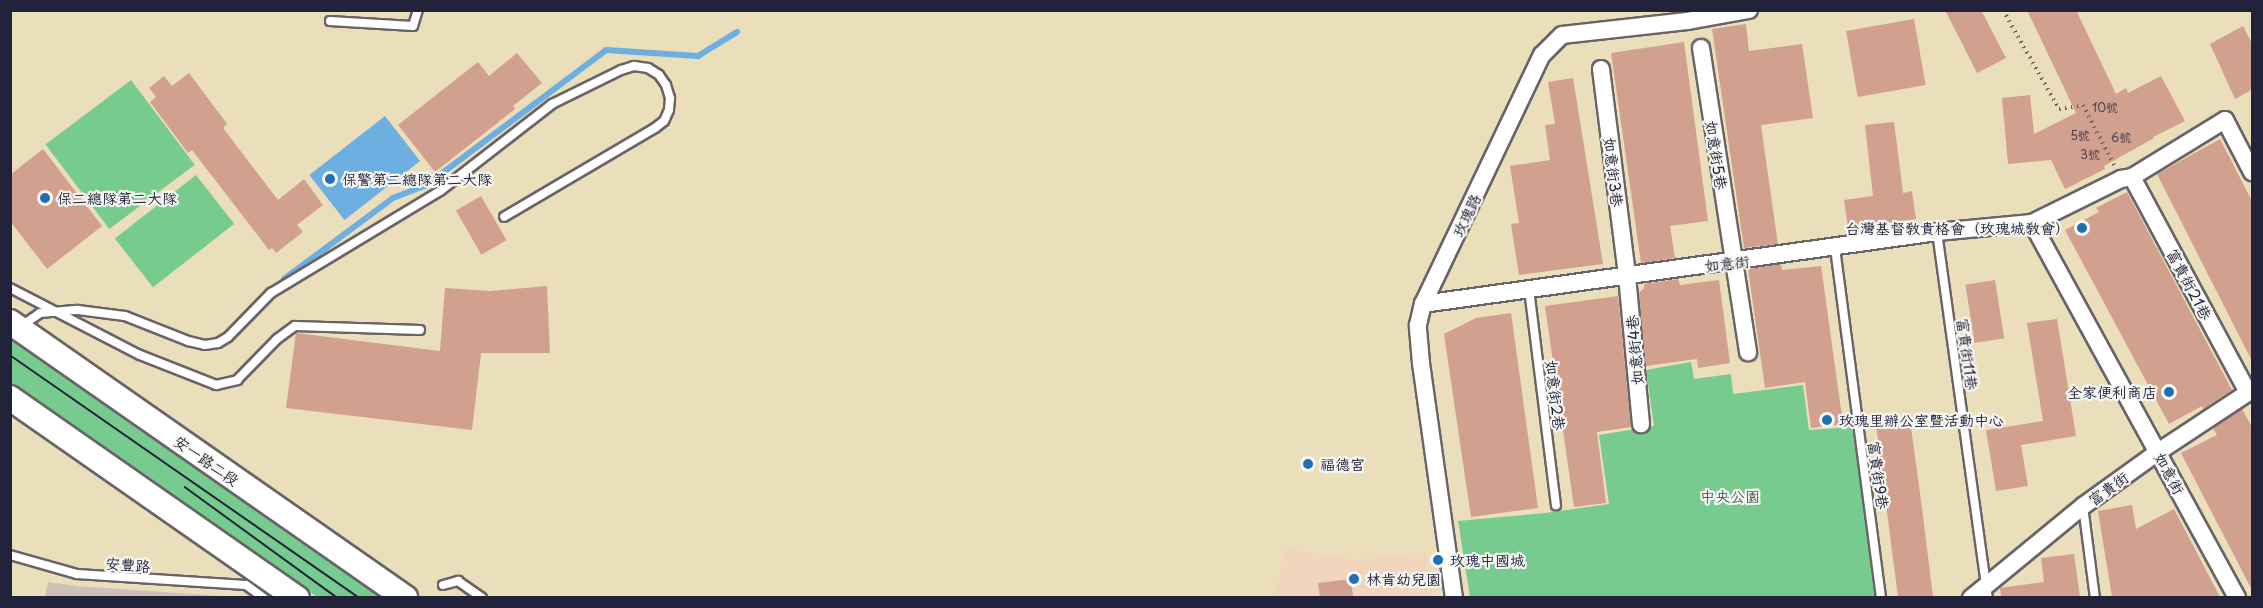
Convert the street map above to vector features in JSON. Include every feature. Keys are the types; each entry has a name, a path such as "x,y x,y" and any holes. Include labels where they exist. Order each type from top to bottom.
{"street":[{"name":"玫瑰路","path":"1454,597 1421,363 1419,326 1423,304 1542,55 1562,35 1687,21 1749,10"},
{"name":"如意街5巷","path":"1701,48 1748,352"},
{"name":"如意街3巷","path":"1601,69 1627,276"},
{"name":"如意街","path":"1423,304 1938,232 2032,224 2121,179 2132,177 2225,120 2253,172"},
{"name":"富貴街21巷","path":"2132,177 2250,391"},
{"name":"如意街","path":"2032,224 2237,597"},
{"name":"如意街4巷","path":"1627,276 1641,424"},
{"name":"安一路二段","path":"15,325 405,597"},
{"name":"富貴街","path":"1971,597 1987,592 2083,506 2158,452 2250,391"},
{"path":"10,398 297,597"}],"lane":[{"path":"330,21 413,26 418,10"},
{"path":"15,325 32,316 52,311 78,310 125,316 188,341 205,345 218,344 228,338 272,293 440,191 552,104 621,70 634,66 648,68 659,75 670,98 664,121 656,128 504,217"},
{"name":"富貴街11巷","path":"1938,232 1987,592"},
{"name":"富貴街9巷","path":"1835,248 1881,597"},
{"path":"10,288 140,355 216,385 237,380 277,339 295,326 420,330"},
{"name":"如意街2巷","path":"1529,289 1556,505"},
{"path":"2083,506 2095,597"},
{"name":"安豐路","path":"10,555 77,574 246,585 264,597"},
{"path":"443,585 458,581 482,597"}],"path":[{"path":"2003,10 2059,109 2083,105 2114,164"}],"shaded area":[{"name":"林肯幼兒園","path":"1283,548 1356,560 1426,552 1432,597 1277,598"},
{"path":"48,582 77,586 237,597 45,597"}],"green space":[{"path":"131,80 195,165 109,229 46,144"},
{"path":"196,175 234,224 153,287 115,238"},
{"path":"10,336 388,597 317,597 11,383"},
{"name":"中央公園","path":"1691,362 1694,379 1731,374 1733,394 1803,385 1809,430 1852,427 1877,597 1470,597 1458,521 1609,504 1599,435 1654,426 1646,370"}],"water":[{"path":"385,116 420,161 344,220 309,175"}],"building":[{"path":"1945,10 1981,10 2006,58 1977,73"},
{"path":"2027,10 2076,10 2116,94 2126,88 2128,93 2161,76 2185,121 2104,166 2105,169 2065,189 2051,160 2008,164 2002,98 2030,95 2034,134 2076,113"},
{"path":"1914,19 1926,85 1858,97 1846,31"},
{"path":"1746,24 1749,51 1802,44 1813,118 1761,125 1778,244 1744,248 1712,29"},
{"path":"2243,26 2253,46 2253,89 2235,99 2210,44"},
{"path":"1684,42 1708,221 1670,226 1675,258 1641,263 1611,53"},
{"path":"517,53 542,83 513,106 515,109 435,172 398,125 478,62 489,76"},
{"path":"189,73 227,124 223,128 278,200 304,179 323,205 297,225 303,232 276,253 272,248 269,250 192,150 188,153 150,102 156,97 149,88 164,76 172,86"},
{"path":"1573,78 1603,264 1519,275 1511,224 1519,223 1510,166 1550,160 1545,125 1555,124 1548,82"},
{"path":"1894,122 1903,193 1912,191 1916,219 1848,228 1844,200 1873,196 1865,125"},
{"path":"2220,139 2253,203 2253,363 2157,174"},
{"name":"保二總隊第二大隊","path":"43,149 102,226 47,269 10,221 10,175"},
{"path":"2127,192 2232,390 2203,409 2202,406 2169,424 2065,230 2099,212 2096,208"},
{"path":"481,196 506,240 481,255 456,210"},
{"path":"1781,264 1782,270 1821,266 1843,424 1811,428 1805,382 1765,388 1748,269"},
{"path":"1678,279 1680,285 1719,280 1730,363 1698,368 1697,359 1646,366 1639,293 1644,288 1644,284"},
{"path":"1995,280 2004,338 1975,343 1965,285"},
{"path":"547,286 550,353 481,353 472,430 286,408 296,333 440,351 445,288 490,291"},
{"path":"1618,296 1631,427 1597,432 1606,503 1574,507 1545,306"},
{"path":"1511,313 1538,508 1471,517 1444,334 1476,318"},
{"path":"2057,319 2076,436 2021,445 2028,486 1996,491 1986,430 2043,421 2027,323"},
{"path":"2242,409 2253,429 2253,592 2181,453 2217,435 2213,428"},
{"path":"1910,420 1933,597 1898,597 1876,424"},
{"path":"2132,505 2136,529 2174,509 2220,597 2112,597 2098,511"},
{"path":"2074,554 2080,597 2001,597 2000,588 2044,582 2041,558"},
{"path":"1351,579 1353,597 1320,597 1318,583"}],"waterway":[{"path":"284,279 393,198 425,186 606,50 698,56 737,32"}],"tram line":[{"path":"10,355 360,598"},
{"path":"185,487 338,598"}],"place":[{"name":"保警第二總隊第二大隊","path":"330,179"},
{"name":"保二總隊第二大隊","path":"45,198"},
{"name":"台灣基督教貴格會（玫瑰城教會）","path":"2082,228"},
{"name":"全家便利商店","path":"2169,392"},
{"name":"玫瑰里辦公室暨活動中心","path":"1827,420"},
{"name":"福德宮","path":"1308,464"},
{"name":"玫瑰中國城","path":"1438,560"},
{"name":"林肯幼兒園","path":"1354,579"}]}
